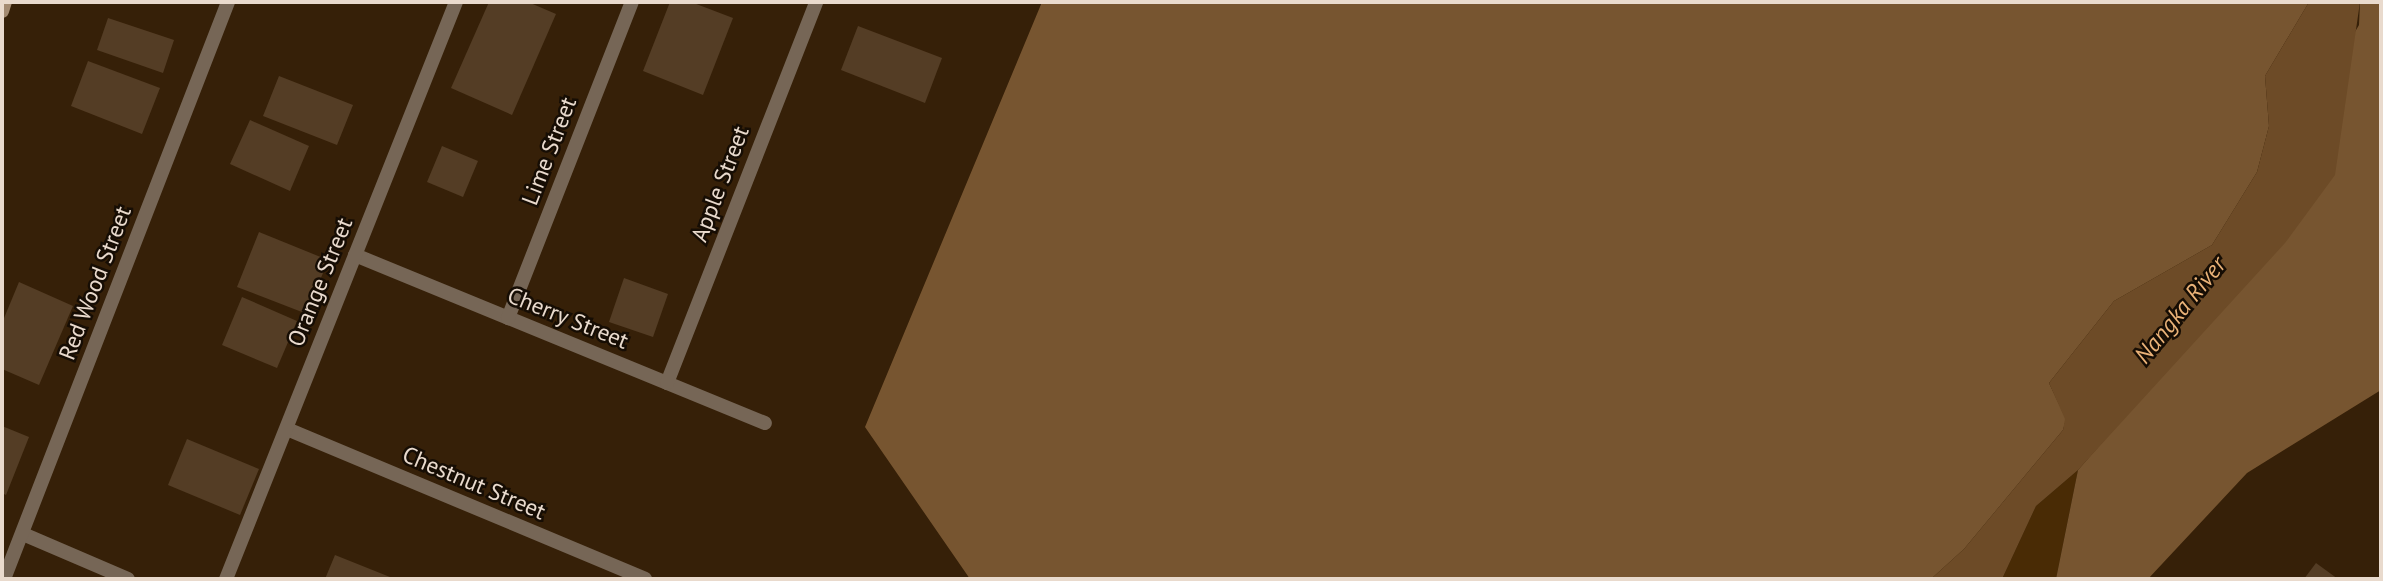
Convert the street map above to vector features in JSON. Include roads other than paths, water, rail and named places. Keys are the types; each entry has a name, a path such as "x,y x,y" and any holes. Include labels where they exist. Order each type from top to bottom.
{"street":[{"path":"2,11 5,2"},
{"name":"Red Wood Street","path":"4,579 228,2"},
{"name":"Orange Street","path":"226,579 456,2"},
{"name":"Lime Street","path":"508,318 632,2"},
{"name":"Apple Street","path":"667,383 816,2"},
{"name":"Cherry Street","path":"355,255 765,423"},
{"name":"Chestnut Street","path":"287,429 645,579"},
{"path":"23,534 128,579"}],"water":[{"name":"Nangka River","path":"2309,2 2360,2 2335,175 2285,243 2078,470 2036,506 2002,579 1931,579 1964,549 2063,430 2065,419 2049,383 2114,301 2212,245 2257,172 2269,126 2265,76"}]}
